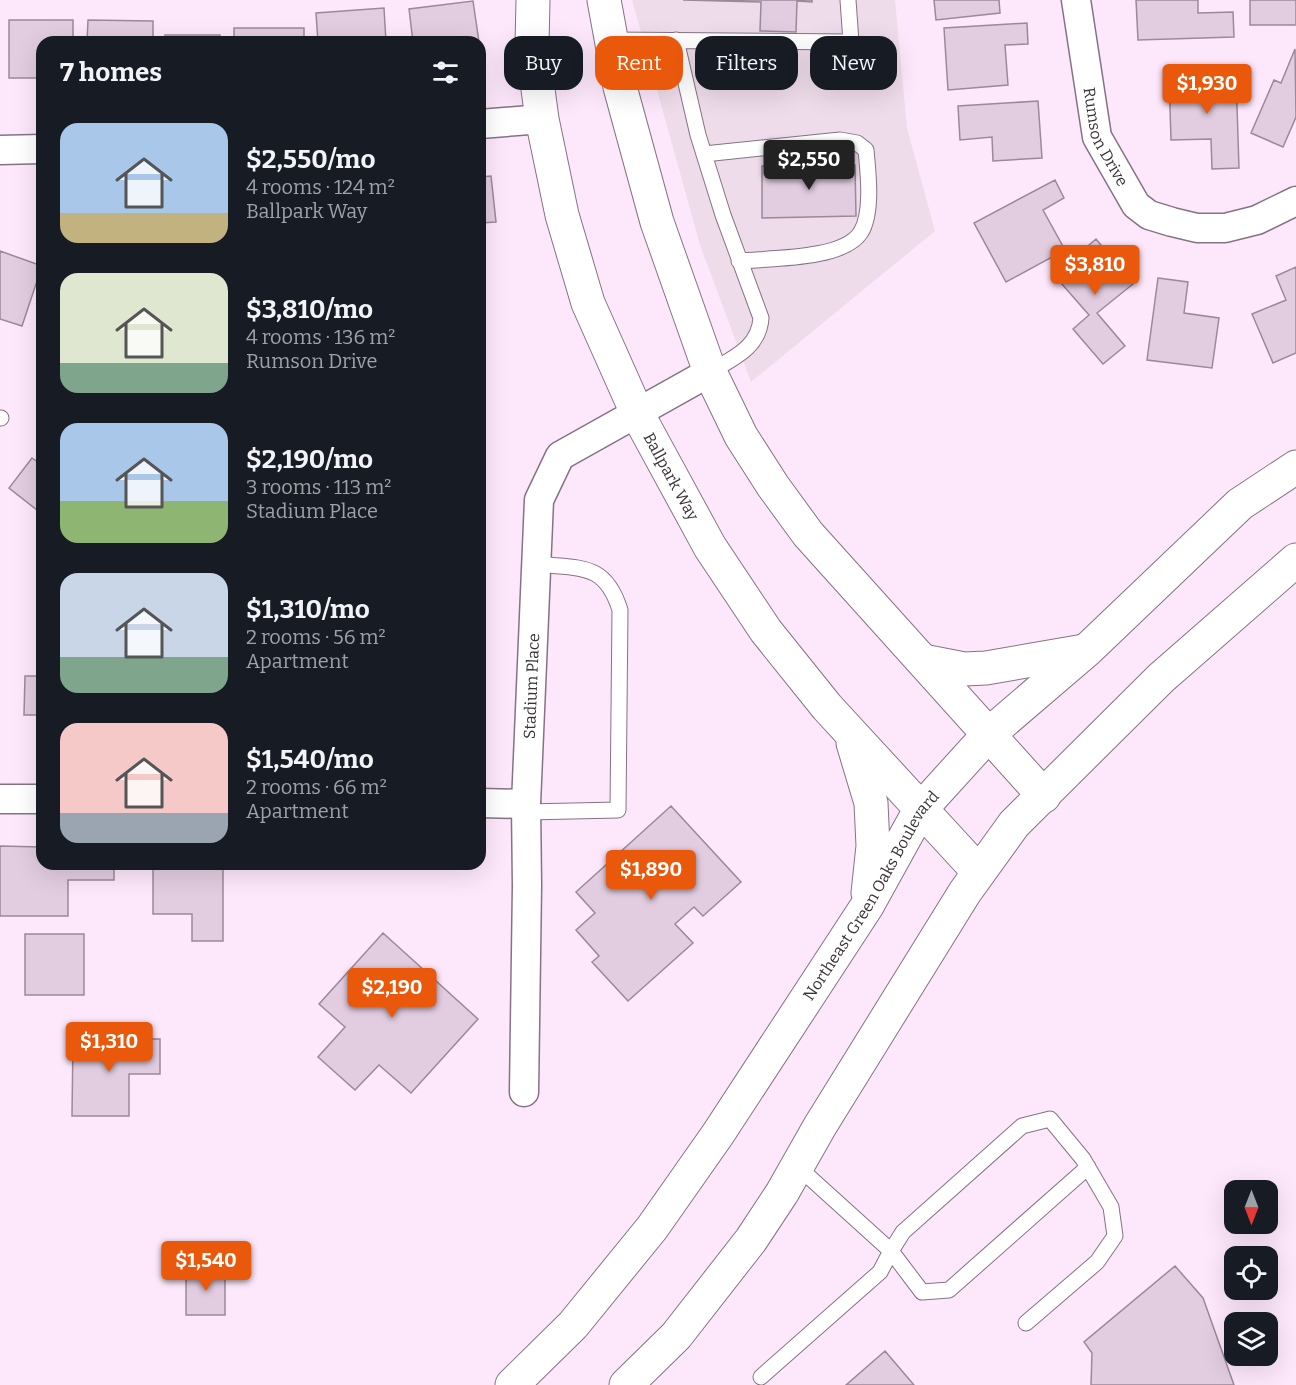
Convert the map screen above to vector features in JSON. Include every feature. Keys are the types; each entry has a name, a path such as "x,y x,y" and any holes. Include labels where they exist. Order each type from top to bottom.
{"main road":[{"name":"Ballpark Way","path":"533,0 532,45 542,119 562,215 588,303 637,413 710,547 766,631 827,707 978,871"},
{"path":"604,0 610,36"},
{"path":"622,90 657,222 710,372 741,436 797,519 1044,796"},
{"name":"Northeast Green Oaks Boulevard","path":"512,1385 573,1325 652,1228 718,1134 867,906 920,810 989,734 1086,651 1240,504 1296,467"},
{"path":"626,1385 676,1336 750,1240 978,871 1014,825 1161,678 1296,560"},
{"path":"923,661 964,669 986,668 1086,651"},
{"path":"850,733 872,803 873,846 867,906"}],"street":[{"name":"Rumson Drive","path":"1076,0 1097,136 1136,205 1149,215 1172,222 1197,228 1225,228 1257,220 1296,201"},
{"path":"486,124 542,119"},
{"path":"0,150 36,149"},
{"name":"Stadium Place","path":"524,1092 526,808 539,500 560,456 710,372"},
{"path":"0,799 36,799"},
{"path":"486,804 526,808"}],"lane":[{"path":"683,40 851,42 848,0"},
{"path":"683,68 704,154 739,261 761,318 760,330 752,343 738,355 710,372"},
{"path":"704,154 840,140 857,143 866,150 867,214 862,231 853,242 834,252 739,261"},
{"path":"526,808 618,810 621,610 615,592 605,579 591,571 537,564"},
{"path":"761,1377 880,1272 903,1232 1022,1126 1050,1119 1088,1167 1111,1207 1115,1236 1097,1262 1026,1323"},
{"path":"797,1166 891,1251 922,1292 949,1290 1088,1167"}],"shaded area":[{"path":"632,0 895,0 907,128 935,231 751,382 700,245 657,90 683,90 683,36 642,36"}],"building":[{"path":"683,0 812,0 812,2 797,1 796,32 760,31 761,2"},
{"path":"934,0 999,0 1000,13 936,20"},
{"path":"1136,0 1198,0 1198,13 1233,12 1234,37 1138,40"},
{"path":"1250,0 1296,0 1296,25 1250,25"},
{"path":"473,1 478,36 412,36 409,9"},
{"path":"384,8 386,36 318,36 316,13"},
{"path":"9,20 73,20 73,36 36,36 36,78 9,78"},
{"path":"88,20 153,21 153,36 87,36"},
{"path":"1027,23 1028,44 1005,45 1008,85 948,90 944,28"},
{"path":"234,28 304,28 304,36 234,36"},
{"path":"165,35 220,35 220,36"},
{"path":"1295,49 1296,117 1283,147 1251,133 1274,80 1281,83"},
{"path":"1236,75 1239,168 1212,169 1211,139 1171,140 1169,77"},
{"path":"1038,101 1042,158 993,161 992,137 960,140 958,106"},
{"path":"855,165 856,216 762,218 762,166"},
{"path":"486,176 491,176 496,222 486,223"},
{"path":"1055,180 1064,198 1043,210 1065,250 1006,282 974,223"},
{"path":"1096,239 1133,284 1097,313 1125,346 1103,364 1073,329 1089,315 1054,275"},
{"path":"0,251 36,264 36,284 22,326 0,319"},
{"path":"1296,267 1296,353 1273,363 1252,314 1286,300 1276,276"},
{"path":"1158,278 1188,282 1184,313 1219,318 1212,368 1147,360"},
{"path":"32,458 36,461 36,509 9,488"},
{"path":"25,676 36,676 36,715 24,715"},
{"path":"671,806 741,882 703,916 694,907 675,924 693,943 628,1001 592,962 599,956 576,930 595,913 576,892"},
{"path":"0,846 36,847 36,870 114,870 114,880 68,880 68,916 0,916"},
{"path":"153,870 223,870 223,941 192,941 192,914 153,914"},
{"path":"383,933 478,1019 411,1093 379,1065 355,1090 318,1057 345,1027 319,1004"},
{"path":"25,934 84,934 84,995 25,995"},
{"path":"73,1039 160,1039 160,1074 129,1074 129,1116 72,1116"},
{"path":"1175,1266 1203,1298 1224,1357 1224,1366 1227,1366 1234,1385 1091,1385 1092,1353 1084,1342"},
{"path":"186,1269 225,1269 225,1315 186,1315"},
{"path":"885,1351 914,1385 846,1385"}]}
